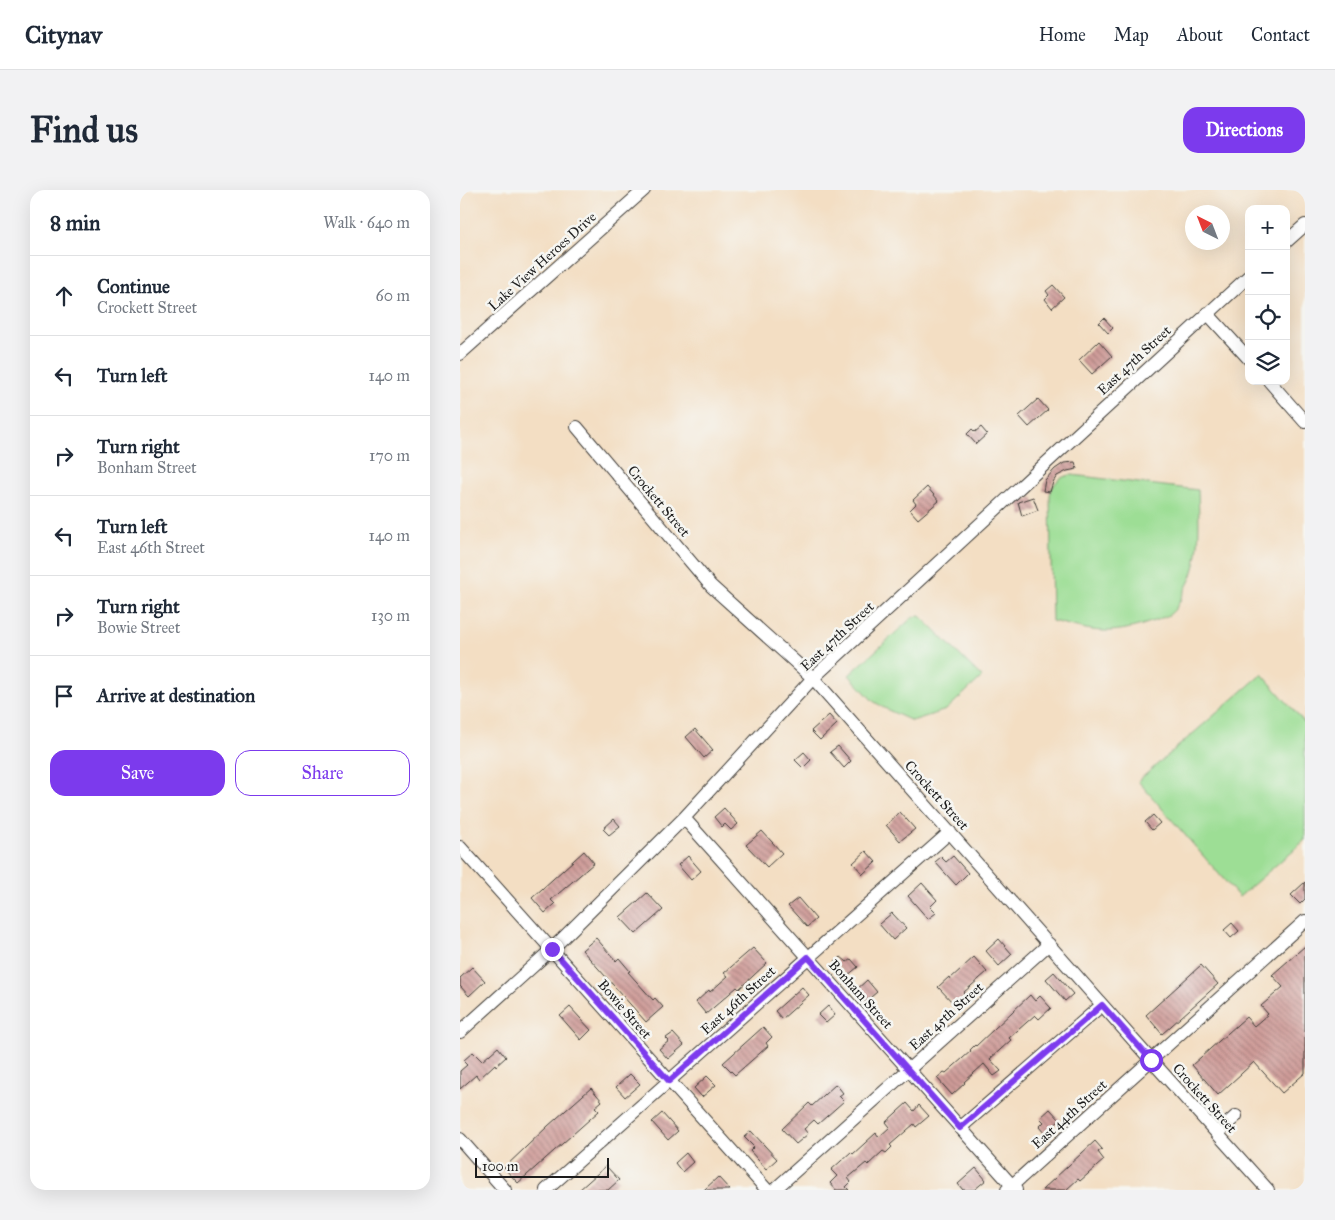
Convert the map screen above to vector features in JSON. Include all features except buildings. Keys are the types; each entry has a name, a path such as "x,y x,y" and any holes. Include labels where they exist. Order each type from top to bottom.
{"street":[{"name":"Lake View Heroes Drive","path":"460,354 644,190"},
{"path":"1290,238 1305,225"},
{"name":"East 47th Street","path":"460,1032 552,949 684,818 813,678 1245,280"},
{"path":"1207,313 1245,355"},
{"path":"1273,385 1305,422"},
{"name":"Crockett Street","path":"577,426 711,586 813,678 1268,1190"},
{"name":"Bonham Street","path":"684,818 1012,1189"},
{"name":"East 46th Street","path":"546,1190 950,832"},
{"name":"Bowie Street","path":"460,846 767,1190"},
{"name":"East 44th Street","path":"1012,1189 1305,921"},
{"name":"East 45th Street","path":"774,1190 1049,944"},
{"path":"960,1128 1102,1005"},
{"path":"1217,1133 1236,1116"},
{"path":"460,1139 505,1190"}],"green space":[{"path":"1072,475 1198,490 1199,533 1195,565 1180,602 1169,615 1140,626 1110,631 1088,629 1052,621 1050,495 1057,481"},
{"path":"920,616 982,677 946,710 912,721 873,701 849,675 913,617"},
{"path":"1262,674 1305,723 1305,840 1239,897 1138,781"}],"route":[{"path":"552,949 669,1081 808,957 960,1128 1102,1005 1151,1060"}]}
